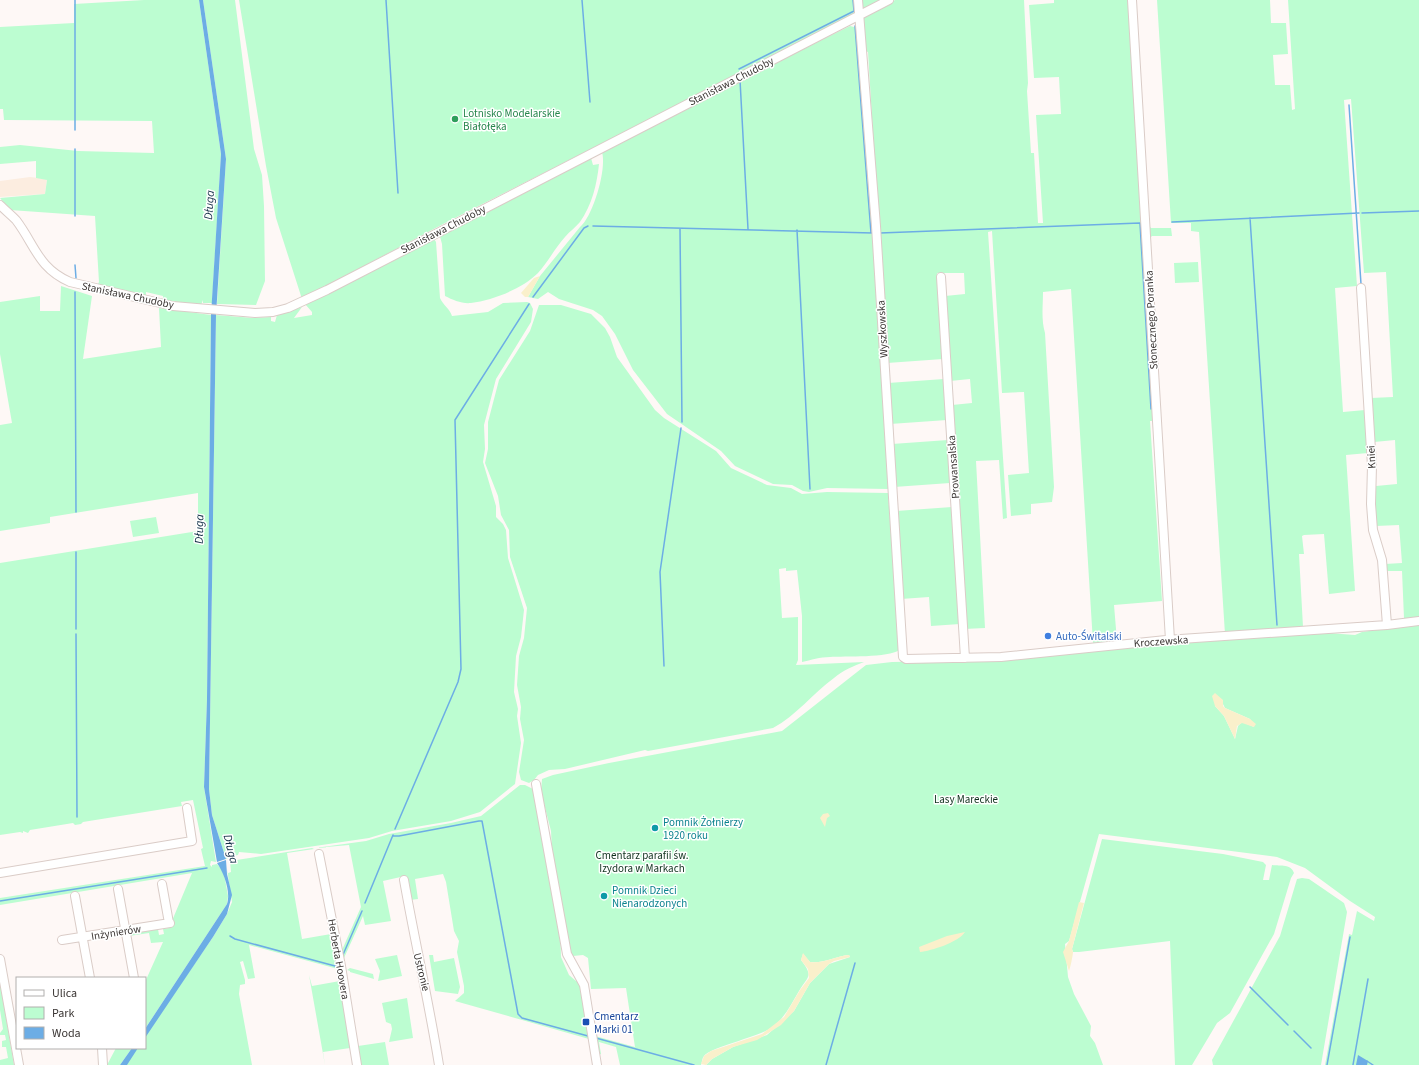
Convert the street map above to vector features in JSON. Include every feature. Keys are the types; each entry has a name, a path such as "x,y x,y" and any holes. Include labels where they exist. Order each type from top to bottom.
{"street":[{"name":"Wyszkowska","path":"858,0 876,226 903,657"},
{"name":"Stanisława Chudoby","path":"0,205 16,220 44,264 66,280 84,287 154,302 228,311 267,312 302,302 889,0"},
{"name":"Słonecznego Poranka","path":"1132,0 1170,640"},
{"name":"Prowansalska","path":"941,277 965,658"},
{"name":"Kniei","path":"1361,288 1372,466 1371,504 1373,530 1382,560 1387,625"},
{"name":"Kroczewska","path":"903,657 906,659 1001,657 1170,640 1387,625 1419,621"},
{"path":"536,784 567,954 584,985 597,1065"},
{"path":"0,874 192,841 187,808"},
{"name":"Herberta Hoovera","path":"319,854 341,966 357,1065"},
{"name":"Ustronie","path":"404,880 424,987 428,998 439,1065"},
{"name":"Inżynierów","path":"62,940 170,923 162,884"},
{"path":"118,889 134,977"},
{"path":"75,896 90,977"},
{"path":"0,959 16,1048"},
{"path":"16,1049 19,1065"},
{"path":"102,1049 104,1065"}],"shaded area":[{"path":"30,177 47,179 45,194 0,197 0,181"}],"green space":[{"path":"144,0 199,0 221,154 212,303 203,303 203,300 201,305 163,300 163,296 146,292 146,296 97,286 99,282 95,216 10,210 0,198 45,194 47,180 36,178 36,161 0,164 0,147 20,145 78,151 154,153 152,121 4,120 3,109 0,109 0,27 74,23 74,4"},
{"path":"203,0 235,0 254,149 262,175 265,281 256,305 217,304 226,159"},
{"path":"239,0 856,0 857,14 445,223 302,299 276,218"},
{"path":"860,0 883,0 865,10 862,8"},
{"path":"895,0 1024,0 1031,153 1034,153 1038,223 1043,223 1036,115 1061,114 1059,77 1034,78 1029,5 1054,3 1054,0 1129,0 1155,421 1150,421 1162,601 1114,605 1117,641 1093,643 1071,289 1043,292 1043,318 1054,487 1052,502 1031,504 1031,514 1011,516 1008,475 1029,473 1024,392 1002,393 992,231 988,232 1007,518 1003,519 999,460 976,461 985,628 964,629 952,405 972,403 970,379 950,381 945,296 965,294 964,273 937,273 943,359 887,363 868,52 865,51 863,17"},
{"path":"1157,0 1270,0 1271,23 1286,23 1288,54 1273,55 1275,85 1290,85 1292,110 1295,109 1288,0 1419,0 1419,619 1407,621 1404,618 1402,571 1386,571 1385,564 1402,563 1399,525 1376,526 1376,486 1397,484 1395,440 1374,442 1371,398 1393,397 1386,272 1364,273 1351,99 1344,100 1357,286 1335,288 1343,412 1365,410 1368,453 1346,455 1355,591 1329,594 1324,534 1304,535 1302,536 1304,554 1299,554 1303,627 1225,634 1199,232 1191,231 1191,223 1171,223"},
{"path":"850,26 858,28 878,302 888,489 827,488 809,492 803,491 792,485 773,484 735,466 721,451 667,414 633,370 615,334 602,316 593,310 559,299 548,292 538,299 528,297 540,276 590,213 601,180 603,160 602,152 737,82"},
{"path":"591,158 593,165 599,164 597,179 588,209 580,222 561,241 538,273 516,289 480,302 464,303 445,296 442,244 439,233"},
{"path":"1149,226 1151,228 1171,228 1172,236 1152,236 1149,239"},
{"path":"434,239 436,242 440,298 452,316 488,312 503,303 527,302 530,303 533,309 531,322 496,379 484,425 485,449 483,462 496,506 496,517 503,524 506,530 508,558 524,610 521,637 516,656 514,692 518,709 517,716 521,743 515,784 480,812 451,821 392,831 369,838 261,854 239,852 238,855 233,856 230,850 230,857 226,859 212,815 209,789 216,315 253,318 271,317 271,321 275,322 277,315 302,307 294,318 312,315 312,312 305,304"},
{"path":"1198,262 1199,282 1175,283 1174,263"},
{"path":"61,286 92,296 83,359 161,347 159,308 211,315 207,699 204,787 216,862 211,861 210,865 212,867 212,865 217,864 222,870 228,896 227,904 146,1027 146,980 163,942 151,943 149,933 129,936 129,934 158,929 159,935 164,934 163,929 169,928 192,873 0,905 0,898 205,866 201,849 203,848 193,800 181,802 182,806 83,822 75,825 73,823 30,830 28,833 23,831 23,833 20,832 0,835 0,563 198,531 198,493 50,517 50,523 0,531 0,425 12,423 0,354 0,302 40,296 40,311 60,311"},
{"path":"539,305 561,305 591,314 605,328 617,357 655,410 664,418 716,451 731,468 767,485 791,488 802,494 827,492 888,493 899,650 894,653 886,654 826,657 802,662 802,616 797,570 786,571 786,568 779,569 782,618 798,617 798,660 796,665 864,662 837,675 797,711 773,728 648,751 645,750 565,769 549,770 538,775 529,783 521,780 519,772 524,740 520,719 521,707 517,685 519,656 524,638 527,608 510,557 509,530 501,515 498,496 485,463 488,449 488,422 499,380 530,331"},
{"path":"944,379 947,420 890,424 888,383"},
{"path":"948,440 950,483 894,487 892,444"},
{"path":"952,507 960,624 931,626 929,597 901,599 896,511"},
{"path":"156,517 159,533 133,537 130,521"},
{"name":"Lasy Mareckie","path":"1419,624 1419,1065 1325,1065 1349,934 1352,935 1357,911 1374,921 1375,917 1350,901 1305,868 1277,857 1099,834 1069,941 1065,944 1068,977 1074,994 1091,1026 1090,1036 1095,1043 1103,1065 706,1065 712,1059 733,1047 767,1035 794,1011 810,983 829,964 850,957 849,955 825,961 810,962 803,954 801,960 808,973 807,979 780,1020 765,1031 708,1053 703,1057 701,1065 620,1065 616,1047 599,1042 601,1054 598,1055 595,1036 635,1047 626,988 591,989 588,958 583,955 573,956 570,952 552,851 551,831 541,792 542,779 553,775 609,763 782,731 866,665 892,662 1016,660 1060,654 1184,642 1328,633 1355,635 1362,632","holes":["1220,698 1225,708 1250,719 1254,727 1242,722 1238,726 1235,739 1224,716 1215,706"]},
{"path":"520,785 525,785 533,789 560,929 561,957 569,975 576,981 579,981 589,1039 455,1001 464,993 464,986 457,952 459,941 454,931 446,882 443,874 415,879 418,899 410,900 405,876 383,881 391,921 365,925 363,916 344,958 344,965 342,950 361,907 349,845 315,848 366,841 389,834 481,816"},
{"path":"1102,839 1223,854 1263,862 1266,865 1263,880 1269,880 1272,865 1288,867 1293,870 1294,873 1291,878 1274,934 1230,1013 1217,1023 1192,1065 1175,1065 1170,941 1073,952 1072,949"},
{"path":"312,848 314,849 287,853 302,939 331,934 338,969 249,945 255,978 248,979 243,961 240,962 245,984 240,985 239,994 252,1065 125,1065 135,1049 146,1049 146,1035 213,937 227,914 232,902 227,869 228,873 231,872 230,861"},
{"path":"1297,879 1309,879 1344,903 1347,912 1321,1065 1213,1065 1212,1060 1280,936"},
{"path":"397,955 402,976 378,981 380,971 375,959"},
{"path":"429,955 433,955 434,962 454,958 460,987 458,994 435,991"},
{"path":"350,968 373,974 374,979 350,972 347,970"},
{"path":"309,975 312,986 340,981 350,1048 323,1052 325,1065"},
{"path":"0,982 14,1065 0,1065 0,1060 8,1058 6,1047 2,1047 2,1041 6,1040 5,1035 0,1035 3,1029 0,1010"},
{"path":"407,998 413,1038 389,1042 392,1029 391,1024 386,1022 382,1003"},
{"path":"385,1042 389,1065 361,1065 358,1046"},
{"path":"115,1049 131,1049 120,1065 107,1065"}],"sand":[{"path":"540,276 528,297 525,297 521,293 534,278"},
{"path":"1215,693 1223,700 1223,706 1225,708 1250,719 1256,724 1254,727 1242,723 1237,726 1235,739 1224,716 1215,706 1212,696"},
{"path":"828,813 830,816 827,818 825,827 820,818 823,814"},
{"path":"1079,902 1084,903 1072,949 1073,954 1069,971 1063,952 1069,941"},
{"path":"965,932 962,936 951,942 931,950 920,952 919,947 947,936"},
{"path":"803,953 810,962 820,962 849,955 850,957 834,961 829,964 810,983 794,1011 781,1025 757,1040 733,1047 712,1059 706,1065 701,1064 704,1056 711,1051 762,1034 784,1017 809,978 808,969 801,960"}],"water":[{"path":"199,0 203,0 226,159 216,315 209,789 212,815 226,859 217,862 204,787 207,699 211,315 221,154"},
{"path":"226,860 227,874 232,895 227,914 146,1037 146,1027 227,904 228,894 226,883 217,863"},
{"path":"131,1049 137,1049 127,1065 120,1065"},
{"path":"1358,1055 1368,1061 1367,1065 1356,1065"}],"waterway":[{"path":"75,0 75,130"},
{"path":"386,0 398,193"},
{"path":"582,0 590,102"},
{"path":"739,69 854,11 853,0"},
{"path":"855,26 871,233"},
{"path":"740,80 748,229"},
{"path":"1349,105 1361,284"},
{"path":"75,149 75,216"},
{"path":"1362,213 1419,211"},
{"path":"1172,222 1359,213"},
{"path":"1250,218 1277,625"},
{"path":"880,233 1140,223 1151,409"},
{"path":"533,297 584,228 588,226"},
{"path":"593,226 873,233"},
{"path":"680,229 682,422"},
{"path":"797,230 810,489"},
{"path":"75,265 76,278"},
{"path":"75,292 76,512"},
{"path":"395,829 458,682 461,669 455,420 529,304"},
{"path":"664,666 660,572 681,428"},
{"path":"76,552 76,629"},
{"path":"76,634 77,817"},
{"path":"393,836 482,821 518,1014 522,1018 588,1036"},
{"path":"365,903 393,835"},
{"path":"0,901 207,868"},
{"path":"342,957 362,911"},
{"path":"230,936 235,939 335,966 338,965"},
{"path":"1327,1065 1350,937"},
{"path":"826,1065 855,963"},
{"path":"1353,1065 1368,979"},
{"path":"1250,987 1288,1025"},
{"path":"1294,1031 1311,1048"},
{"path":"596,1038 694,1065"},
{"path":"1367,1061 1373,1065"}],"place":[{"name":"Lotnisko Modelarskie Białołęka","path":"455,119"},
{"name":"Auto-Świtalski","path":"1048,636"},
{"name":"Pomnik Żołnierzy 1920 roku","path":"655,828"},
{"name":"Pomnik Dzieci Nienarodzonych","path":"604,896"},
{"name":"Cmentarz Marki 01","path":"586,1022"}],"water label":[{"name":"Długa","path":"209,205"},
{"name":"Długa","path":"199,529"},
{"name":"Długa","path":"231,849"}],"park label":[{"name":"Cmentarz parafii św. Izydora w Markach","path":"642,861"}]}
